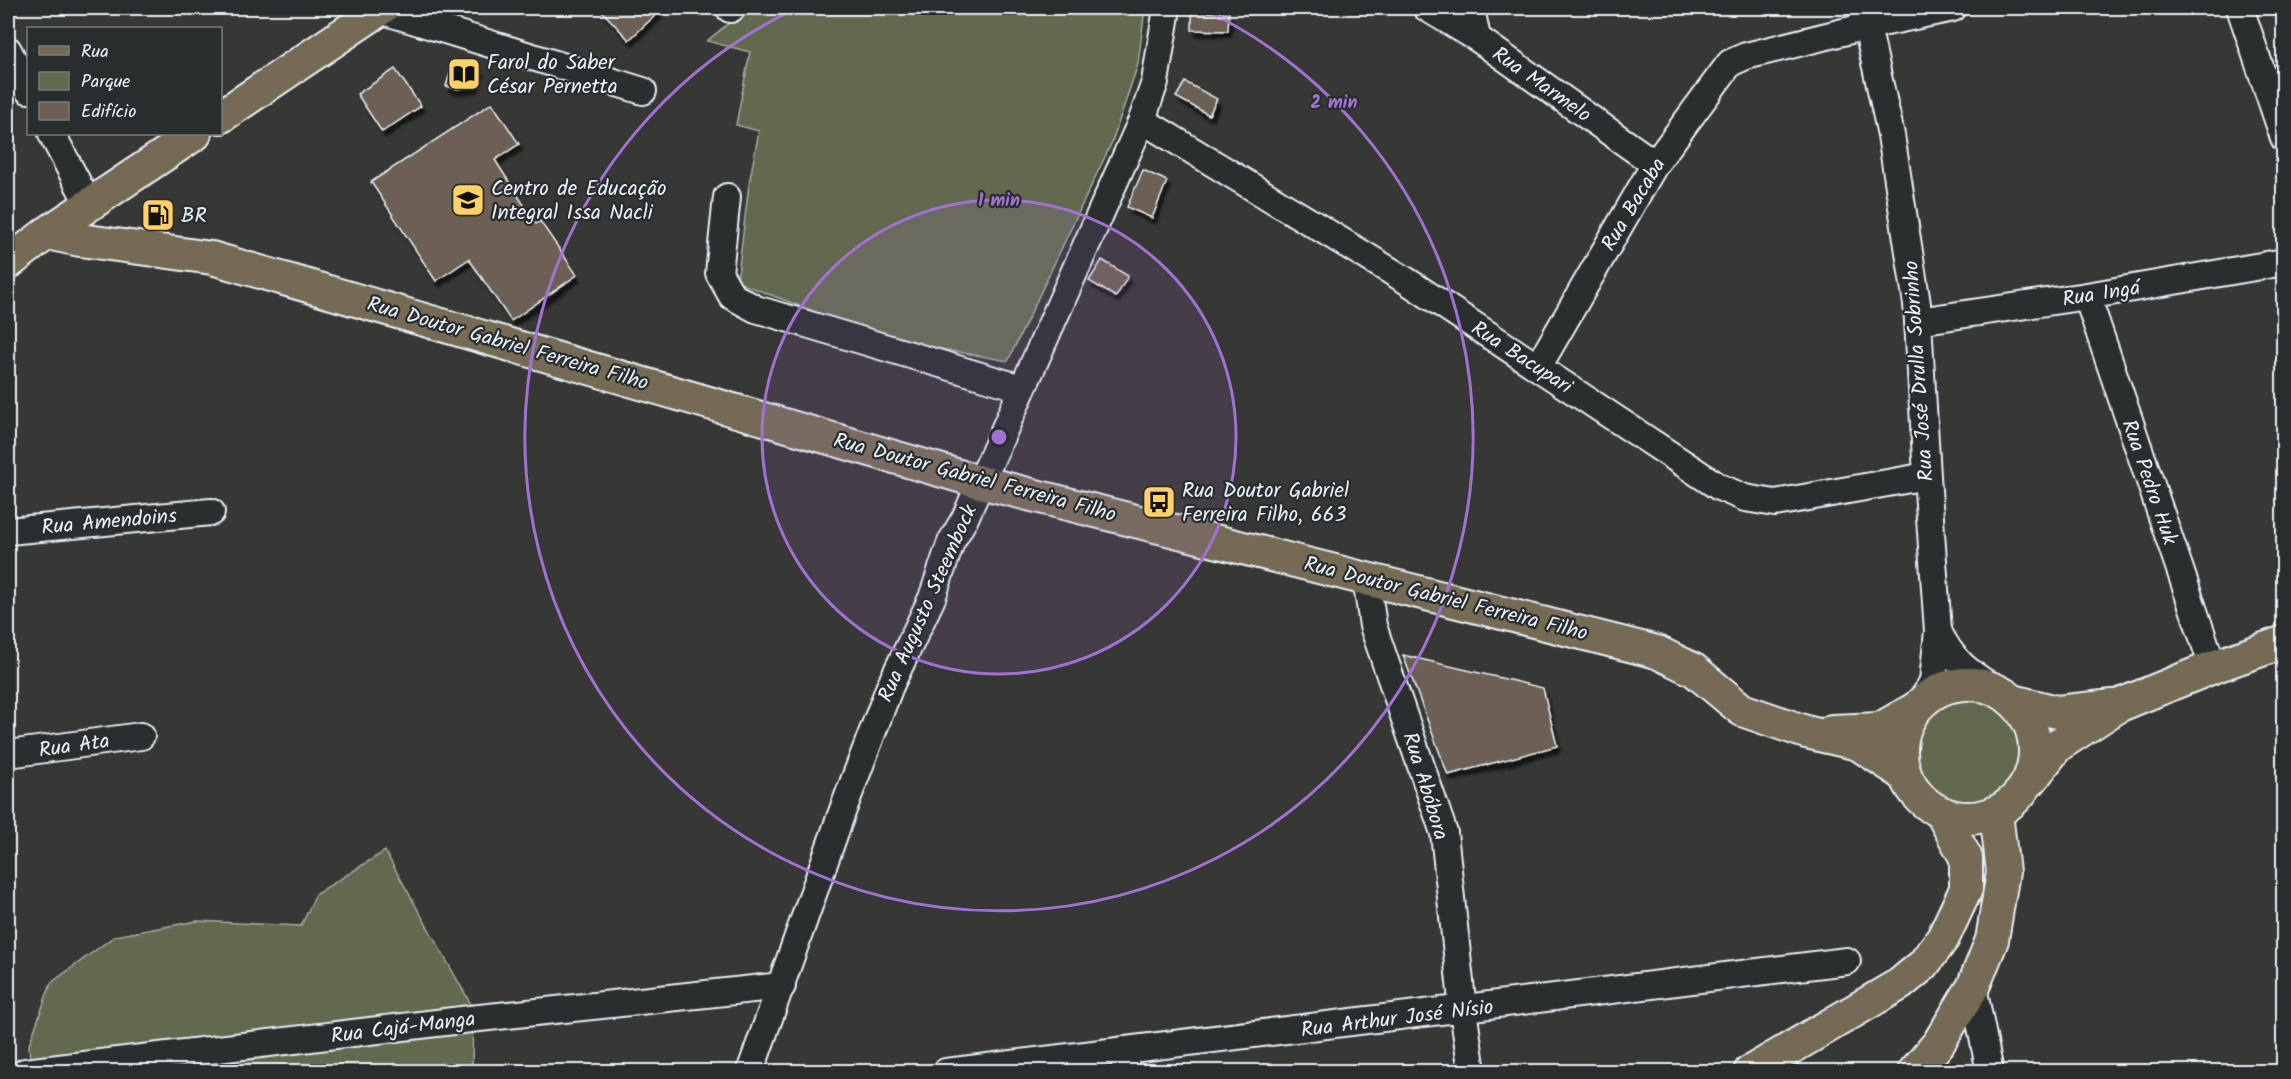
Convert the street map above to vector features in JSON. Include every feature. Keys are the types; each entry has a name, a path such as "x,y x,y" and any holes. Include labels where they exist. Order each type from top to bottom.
{"main road":[{"path":"222,116 380,8"},
{"path":"8,263 47,233 193,135"},
{"path":"94,201 102,222 112,235 132,246"},
{"name":"Rua Doutor Gabriel Ferreira Filho","path":"47,233 80,240 212,258 980,482 1366,577 1657,652 1694,670 1742,710 1806,732 1858,744 1905,775"},
{"name":"Rua Doutor Gabriel Ferreira Filho","path":"8,273 36,261 132,246"},
{"path":"2120,705 2057,711 1969,684 1943,688 1918,706 1906,724 1901,740 1901,758 1905,775 1920,798 1942,814 1960,818 1978,818 1996,813 2022,792 2057,746 2120,705 2213,667 2283,642"},
{"path":"2004,695 2025,716 2033,735 2035,755 2031,775 2022,792"},
{"name":"Rua Doutor Gabriel Ferreira Filho","path":"1806,732 1880,729 1918,706"},
{"path":"1914,1071 1938,1044 1973,987 1992,940 2003,872 1996,813"},
{"path":"1750,1071 1900,984 1923,965 1943,938 1966,889 1966,858 1942,814"}],"street":[{"path":"380,8 644,91"},
{"name":"Rua Augusto Steembock","path":"750,1071 841,815 890,686 932,598 951,542 1142,120 1155,82 1167,8"},
{"name":"Rua Marmelo","path":"1427,8 1477,38 1655,164"},
{"path":"1471,8 1477,38"},
{"path":"1865,17 1953,8"},
{"path":"2240,8 2283,138"},
{"name":"Rua Bacaba","path":"1538,367 1655,164 1730,63 1865,17"},
{"name":"Rua José Drulla Sobrinho","path":"1865,17 1891,135 1917,304 1938,631 1933,681 1918,706"},
{"path":"8,50 27,88"},
{"name":"Rua Bacupari","path":"1142,120 1407,281 1719,487 1745,498 1775,502 1927,476"},
{"path":"53,135 94,201"},
{"path":"728,197 719,273 732,296 756,309 1021,388"},
{"name":"Rua Ingá","path":"1918,321 2086,296 2283,262"},
{"name":"Rua Pedro Huk","path":"2086,296 2213,667"},
{"name":"Rua Amendoins","path":"8,531 211,512"},
{"name":"Rua Abóbora","path":"1366,577 1373,627 1444,833 1463,1010 1473,1071"},
{"name":"Rua José Drulla Sobrinho","path":"1938,631 1947,651 1965,670 2004,695"},
{"name":"Rua Ata","path":"8,754 141,736"},
{"name":"Rua Arthur José Nísio","path":"946,1071 1125,1061 1463,1010 1847,961"},
{"name":"Rua Cajá-Manga","path":"25,1071 470,1019 782,986"},
{"path":"1973,987 1990,1071"}],"green space":[{"path":"747,8 1145,8 1138,64 1112,142 1008,361 886,339 737,282 749,184 759,131 736,125 750,52 707,41"},
{"path":"1969,696 1990,700 2008,712 2020,730 2024,751 2020,772 2008,790 1990,802 1969,806 1948,802 1930,790 1918,772 1914,751 1918,730 1930,712 1948,700"},
{"path":"385,851 473,1008 472,1071 31,1071 29,1045 51,983 115,936 197,921 301,926 316,894"}],"building":[{"path":"599,8 663,8 629,40"},
{"path":"1192,12 1229,13 1228,31 1192,30"},
{"name":"Farol do Saber César Pernetta","path":"454,60 480,69 474,86 457,89 446,86"},
{"path":"395,69 421,106 382,132 357,94"},
{"path":"1185,82 1217,99 1209,115 1176,97"},
{"path":"492,103 519,144 495,160 536,224 540,221 577,275 511,321 469,259 436,281 371,182"},
{"path":"1143,170 1167,181 1152,218 1127,207"},
{"path":"1102,260 1128,276 1116,297 1089,281"},
{"path":"1403,655 1543,688 1557,746 1448,775"}],"place":[{"name":"Farol do Saber César Pernetta","path":"464,74"},
{"name":"Centro de Educação Integral Issa Nacli","path":"468,200"},
{"name":"BR","path":"158,215"},
{"name":"Rua Doutor Gabriel Ferreira Filho, 663","path":"1159,502"}]}
